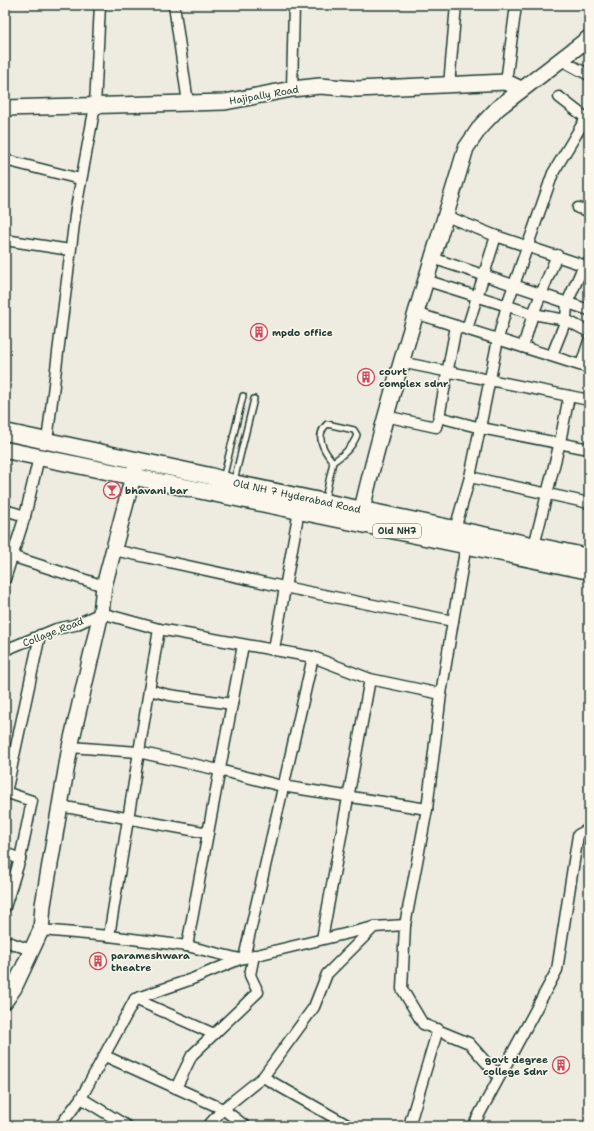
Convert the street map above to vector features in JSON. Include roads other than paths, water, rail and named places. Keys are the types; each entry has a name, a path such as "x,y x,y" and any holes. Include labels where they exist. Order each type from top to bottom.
{"main road":[{"path":"360,516 400,362 466,148 480,126 498,108 589,38"},
{"name":"Hajipally Road","path":"5,108 225,102 292,89 320,86 357,89 506,82 521,89"},
{"name":"Old NH 7 Hyderabad Road","path":"5,432 325,502 360,516 466,545 589,571"},
{"name":"Old NH 7 Hyderabad Road","path":"5,450 298,510 360,516 455,529 589,557"},
{"path":"5,1001 14,988 41,930 43,905 70,747 101,613 104,586 137,460"}],"street":[{"path":"47,441 80,179 95,106 100,5"},
{"path":"174,5 188,103"},
{"path":"292,89 294,5"},
{"path":"449,85 456,5"},
{"path":"506,82 516,5"},
{"path":"561,60 589,75"},
{"path":"455,529 470,477 481,428 489,380 507,306 553,172 587,119 558,97"},
{"path":"5,160 80,179"},
{"path":"578,208 589,211"},
{"path":"446,216 496,236 557,255 586,266 568,303 566,320 552,356"},
{"path":"467,329 496,236"},
{"path":"5,240 70,250"},
{"path":"523,347 533,314 557,255"},
{"path":"432,258 589,310"},
{"path":"425,280 533,314 566,320 589,332"},
{"path":"415,313 585,367 589,341"},
{"path":"385,416 436,427 456,326"},
{"path":"400,362 589,400"},
{"path":"534,546 560,442 569,396"},
{"path":"439,417 481,428 560,442 589,449"},
{"path":"5,579 9,555 25,516 40,457"},
{"path":"470,477 589,503"},
{"path":"5,510 25,516"},
{"path":"274,649 298,510"},
{"path":"466,545 441,694 427,809 405,924 402,989 424,1024 469,1043 500,1077"},
{"path":"114,550 284,587 453,621"},
{"path":"9,555 104,586"},
{"path":"101,613 159,629 313,657 370,679 441,694"},
{"name":"Collage Road","path":"5,650 56,629 75,625 101,613"},
{"path":"108,936 159,629"},
{"path":"5,907 20,859 32,801 6,792 40,636"},
{"path":"187,946 243,645"},
{"path":"176,1088 192,1055 258,992 250,975 246,957 282,786 313,657"},
{"path":"322,940 370,679"},
{"path":"149,690 169,695 232,704"},
{"path":"70,747 138,752 282,786 427,809"},
{"path":"60,806 208,834"},
{"path":"473,1126 557,970 578,835 589,829"},
{"path":"5,853 20,859"},
{"path":"60,1126 82,1098 135,999 192,980 246,957 374,928 405,924"},
{"path":"208,1126 223,1109 263,1077 314,1007 327,974 374,928"},
{"path":"41,930 108,936 187,946 246,957"},
{"path":"5,941 31,950"},
{"path":"135,999 214,1034"},
{"path":"409,1126 438,1029"},
{"path":"105,1056 223,1109 245,1126"},
{"path":"263,1077 349,1126"},
{"path":"82,1098 127,1126"}],"lane":[{"path":"228,481 244,396"},
{"path":"228,481 254,399"},
{"path":"325,502 333,462 345,454 354,443 356,435 354,430 327,424 322,429 320,438 323,450 333,462"}],"place":[{"name":"mpdo office","path":"259,332"},
{"name":"court complex sdnr","path":"366,377"},
{"name":"bhavani bar","path":"112,490"},
{"name":"parameshwara theatre","path":"98,961"},
{"name":"govt degree college Sdnr","path":"561,1065"}]}
